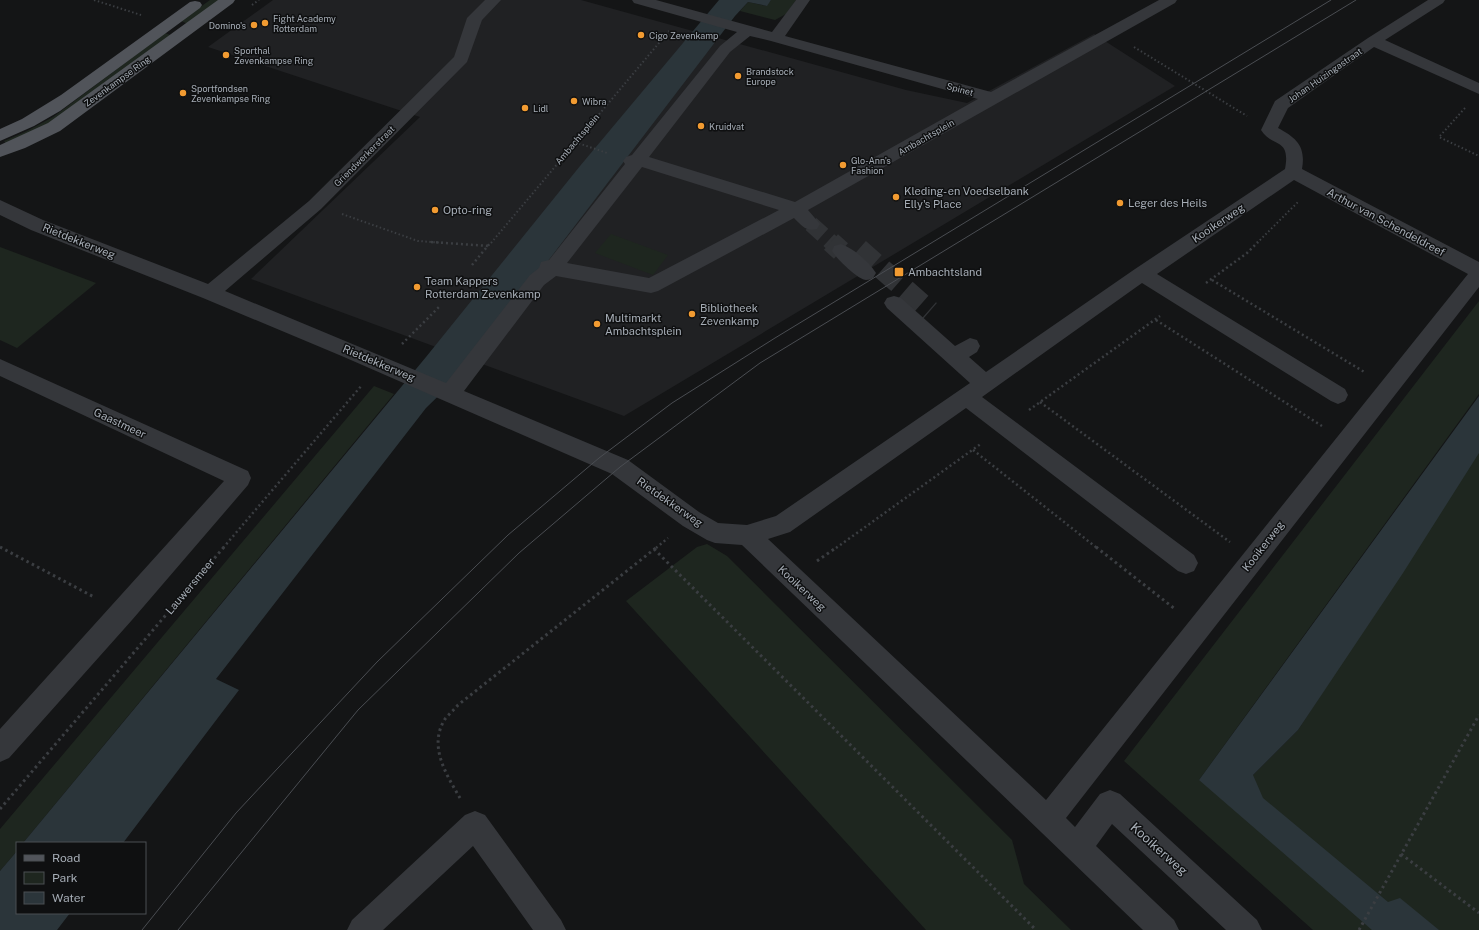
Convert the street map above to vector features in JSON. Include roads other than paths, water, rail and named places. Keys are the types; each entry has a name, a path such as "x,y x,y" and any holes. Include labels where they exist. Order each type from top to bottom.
{"main road":[{"name":"Zevenkampse Ring","path":"0,135 42,116 202,0"},
{"name":"Zevenkampse Ring","path":"0,151 19,144 54,127 228,0"}],"street":[{"name":"Griendwerkerstraat","path":"210,293 315,205 461,59 475,18 494,0"},
{"name":"Spinet","path":"639,0 994,98"},
{"path":"776,38 803,0"},
{"path":"994,98 1170,0"},
{"name":"Johan Huizingastraat","path":"1293,172 1296,158 1289,141 1269,130 1281,106 1373,41 1438,0"},
{"path":"450,394 636,160 652,144 725,49 748,30"},
{"path":"1373,41 1478,89"},
{"name":"Ambachtsplein","path":"546,272 651,286 808,212 994,98"},
{"path":"636,160 808,212"},
{"name":"Arthur van Schendeldreef","path":"1293,172 1479,272"},
{"name":"Kooikerweg","path":"747,535 782,525 1142,274 1293,172"},
{"name":"Rietdekkerweg","path":"0,206 37,225 210,293 620,467 692,519 715,533 747,535"},
{"path":"841,251 866,273"},
{"name":"Kooikerweg","path":"1048,819 1479,272"},
{"path":"1142,274 1338,395"},
{"path":"894,303 962,351 985,384"},
{"name":"Gaastmeer","path":"0,749 123,612 240,478 2,370"},
{"path":"967,397 1186,563"},
{"name":"Kooikerweg","path":"747,535 1164,930"},
{"name":"Kooikerweg","path":"1077,848 1110,804 1248,930"},
{"path":"362,930 475,825 551,930"}],"water":[{"path":"719,0 771,0 767,6 748,2 735,16 464,371 426,408 216,679 239,690 124,842 24,842 426,357 580,166"},
{"path":"1479,396 1479,453 1403,573 1298,730 1253,775 1263,798 1388,902 1400,898 1439,930 1372,930 1199,780"},
{"path":"16,852 16,914 69,914 57,930 0,930 0,871"}],"tunnel":[{"path":"811,224 832,243"},
{"path":"831,242 841,251"},
{"path":"859,249 930,311"}],"tram line":[{"path":"142,930 236,813 377,662 508,535 599,458 672,403 775,338 1331,0"},
{"path":"178,930 358,710 519,553 620,467 760,363 1356,0"}],"place":[{"name":"Fight Academy Rotterdam","path":"265,23"},
{"name":"Domino's","path":"254,25"},
{"name":"Cigo Zevenkamp","path":"641,35"},
{"name":"Sporthal Zevenkampse Ring","path":"226,55"},
{"name":"Brandstock Europe","path":"738,76"},
{"name":"Sportfondsen Zevenkampse Ring","path":"183,93"},
{"name":"Wibra","path":"574,101"},
{"name":"Lidl","path":"525,108"},
{"name":"Kruidvat","path":"701,126"},
{"name":"Glo-Ann's Fashion","path":"843,165"},
{"name":"Kleding- en Voedselbank Elly's Place","path":"896,197"},
{"name":"Leger des Heils","path":"1120,203"},
{"name":"Opto-ring","path":"435,210"},
{"name":"Ambachtsland","path":"899,272"},
{"name":"Team Kappers Rotterdam Zevenkamp","path":"417,287"},
{"name":"Bibliotheek Zevenkamp","path":"692,314"},
{"name":"Multimarkt Ambachtsplein","path":"597,324"}]}
